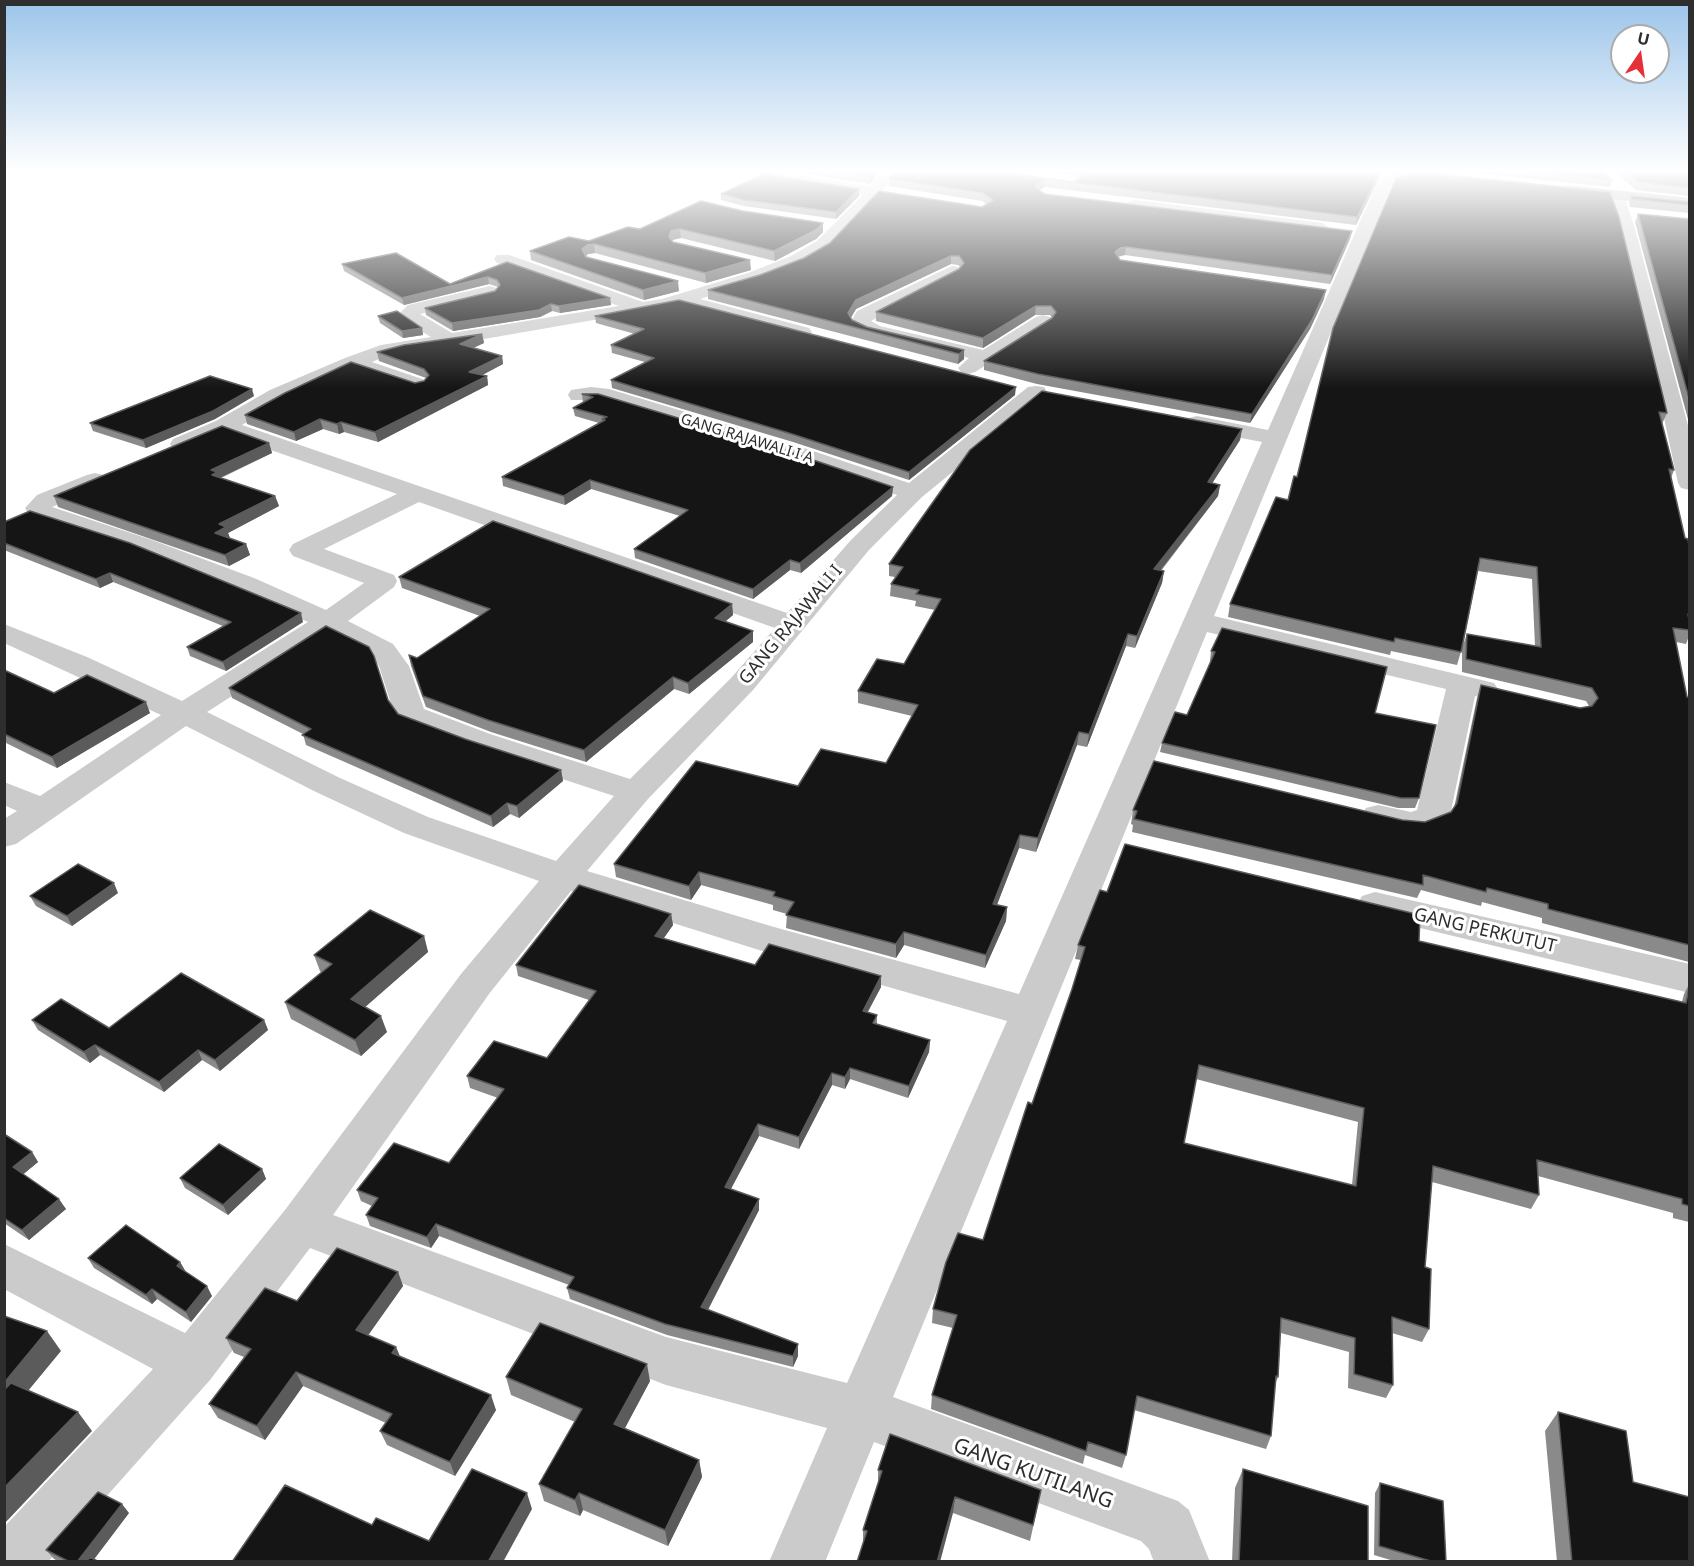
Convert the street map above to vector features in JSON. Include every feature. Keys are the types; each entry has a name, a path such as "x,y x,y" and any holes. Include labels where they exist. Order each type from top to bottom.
{"street":[{"path":"160,453 224,426 278,395 352,362 403,346 641,308 676,291 706,291 754,277 817,249 826,242"},
{"path":"797,1562 1277,438 1327,292 1347,242"},
{"path":"1632,242 1689,477"},
{"path":"504,259 641,308"},
{"path":"744,261 776,268"},
{"path":"952,271 864,315 860,323 874,330 985,356"},
{"path":"676,291 819,337"},
{"path":"450,340 409,316 410,312 490,292"},
{"path":"981,379 954,373 1043,321"},
{"path":"352,362 418,384"},
{"name":"GANG RAJAWALI I","path":"10,1562 192,1363 301,1224 475,984 563,876 636,792 742,684 860,545 913,492 1036,392"},
{"name":"GANG RAJAWALI I A","path":"579,395 601,394 784,449 913,492"},
{"path":"1174,418 1277,438"},
{"path":"224,426 791,624"},
{"path":"117,471 46,500 37,508 39,511 143,545 244,584 383,650 394,666 408,710 413,716 479,741 636,792"},
{"path":"4,836 183,714 328,622 384,581 302,550 417,494"},
{"path":"1197,621 1507,694"},
{"path":"4,632 77,663 397,816 563,876 772,940 1032,1013"},
{"path":"1353,810 1411,823 1419,823 1433,816 1462,684"},
{"path":"1139,760 1173,768"},
{"path":"4,792 41,809"},
{"path":"1106,840 1140,848"},
{"name":"GANG PERKUTUT","path":"1343,898 1689,980"},
{"name":"GANG KUTILANG","path":"301,1224 666,1361 862,1412 1159,1520 1169,1530 1182,1562"},
{"path":"4,1265 192,1363"}],"building":[{"path":"555,242 673,242 750,260 705,273 594,244 582,249 586,257 678,281 643,290 530,251"},
{"path":"736,242 792,242 774,251"},
{"path":"1347,242 1332,275 1126,247 1115,252 1120,260 1326,290 1312,320 1252,414 1038,374 984,361 1052,318 1056,312 1051,306 1036,306 983,338 876,312 959,269 964,263 959,256 951,256 856,300 848,313 852,320 867,327 964,350 959,354 708,290 760,275 804,258 830,243"},
{"path":"1369,242 1625,242 1667,413 1659,412 1674,470 1669,469 1685,538 1688,539 1689,546 1689,630 1673,628 1687,697 1689,697 1689,945 1548,909 1548,904 1487,888 1486,892 1423,875 1423,885 1134,819 1137,811 1133,810 1154,761 1402,820 1425,822 1451,812 1457,803 1481,685 1580,708 1592,706 1598,698 1592,688 1466,659 1467,634 1541,647 1537,567 1480,558 1461,652 1395,638 1394,642 1230,604 1276,497 1288,500 1294,476 1297,477 1333,328"},
{"path":"1646,242 1689,242 1689,398"},
{"path":"396,253 450,284 507,262 610,298 559,306 551,304 539,310 452,323 425,308 495,291 500,285 497,280 488,277 402,298 342,264"},
{"path":"679,300 1016,387 909,472 611,380 654,358 611,345 644,329 595,316"},
{"path":"397,311 422,328 402,331 378,316"},
{"path":"482,334 460,344 502,356 469,372 487,376 375,432 341,422 337,424 320,419 294,432 245,415 351,362 415,383 424,381 429,375 424,369 377,352 404,345"},
{"path":"210,376 252,389 213,411 143,440 90,423"},
{"path":"1042,391 1242,429 1208,482 1220,485 1154,569 1164,571 1137,636 1128,634 1089,734 1079,732 1038,838 1020,835 993,904 1007,907 986,955 904,932 896,944 786,915 794,902 773,896 775,892 699,872 689,886 614,864 696,761 798,786 821,749 886,763 918,705 858,691 877,659 904,664 941,599 916,594 919,590 891,584 903,567 889,564 970,450"},
{"path":"582,394 598,394 775,447 893,487 800,563 790,560 753,589 634,549 688,510 590,480 564,496 502,477 605,420 602,419 607,417 573,408 593,397"},
{"path":"222,426 269,443 211,470 217,472 212,475 275,496 219,524 226,527 215,533 246,544 225,555 54,496"},
{"path":"30,511 130,543 301,613 223,662 187,647 231,622 110,573 96,579 4,543 4,522"},
{"path":"493,521 732,604 715,618 753,631 688,683 673,677 584,750 488,720 423,696 409,655 417,658 490,609 399,577"},
{"path":"326,626 369,647 388,700 398,714 465,739 561,770 517,806 507,803 491,816 302,735 311,729 229,688"},
{"path":"1222,628 1387,667 1375,713 1436,725 1419,798 1401,798 1162,743 1175,712 1187,715 1215,652 1211,651"},
{"path":"4,670 54,693 87,675 146,702 52,757 4,734"},
{"path":"1125,844 1420,915 1419,941 1686,1003 1689,988 1689,1206 1682,1204 1682,1199 1537,1160 1539,1195 1433,1166 1425,1267 1431,1269 1429,1329 1392,1317 1393,1385 1354,1374 1355,1338 1281,1318 1278,1377 1276,1376 1271,1436 1137,1396 1126,1455 1088,1442 1086,1451 932,1395 957,1315 933,1309 946,1262 958,1233 983,1240 1028,1102 1032,1104 1072,989 1085,947 1078,945 1100,890 1107,892","holes":["1199,1065 1364,1108 1356,1186 1184,1143"]},
{"path":"78,864 114,883 67,916 30,896"},
{"path":"579,885 671,914 655,936 755,965 769,944 881,976 863,1011 877,1015 873,1023 930,1040 909,1086 850,1068 845,1077 832,1073 799,1137 758,1124 725,1187 759,1199 701,1307 798,1344 793,1356 665,1324 567,1288 574,1277 436,1224 427,1237 366,1215 378,1198 357,1190 394,1143 449,1163 504,1089 467,1076 494,1041 547,1058 596,991 516,965"},
{"path":"370,910 424,936 351,999 381,1016 355,1040 285,1002 332,964 314,955"},
{"path":"181,973 264,1020 215,1060 198,1050 159,1082 95,1045 84,1052 32,1020 61,999 109,1028"},
{"path":"4,1134 32,1152 13,1167 59,1199 22,1230 4,1218"},
{"path":"219,1144 262,1169 223,1205 180,1178"},
{"path":"126,1225 180,1262 177,1266 207,1286 186,1312 152,1289 146,1295 88,1258"},
{"path":"337,1248 398,1272 356,1330 396,1347 392,1353 491,1395 450,1462 380,1431 392,1414 296,1372 257,1426 209,1404 251,1349 226,1338 265,1288 297,1301"},
{"path":"4,1316 47,1331 4,1383"},
{"path":"540,1323 647,1364 614,1424 699,1460 665,1530 579,1493 575,1500 539,1484 582,1409 506,1377"},
{"path":"11,1383 78,1412 4,1488 4,1390"},
{"path":"1558,1412 1626,1431 1633,1482 1689,1497 1689,1562 1572,1562"},
{"path":"890,1434 1041,1490 1033,1525 955,1497 937,1562 857,1562 867,1531 863,1530 882,1471 878,1470"},
{"path":"472,1469 527,1493 488,1562 232,1562 285,1485 372,1525 376,1518 429,1541"},
{"path":"1243,1469 1368,1506 1368,1562 1239,1562"},
{"path":"1380,1483 1443,1501 1446,1562 1434,1562 1379,1546"},
{"path":"98,1492 122,1504 77,1562 70,1562 46,1550"},
{"path":"90,1557 99,1562 86,1562"}]}
